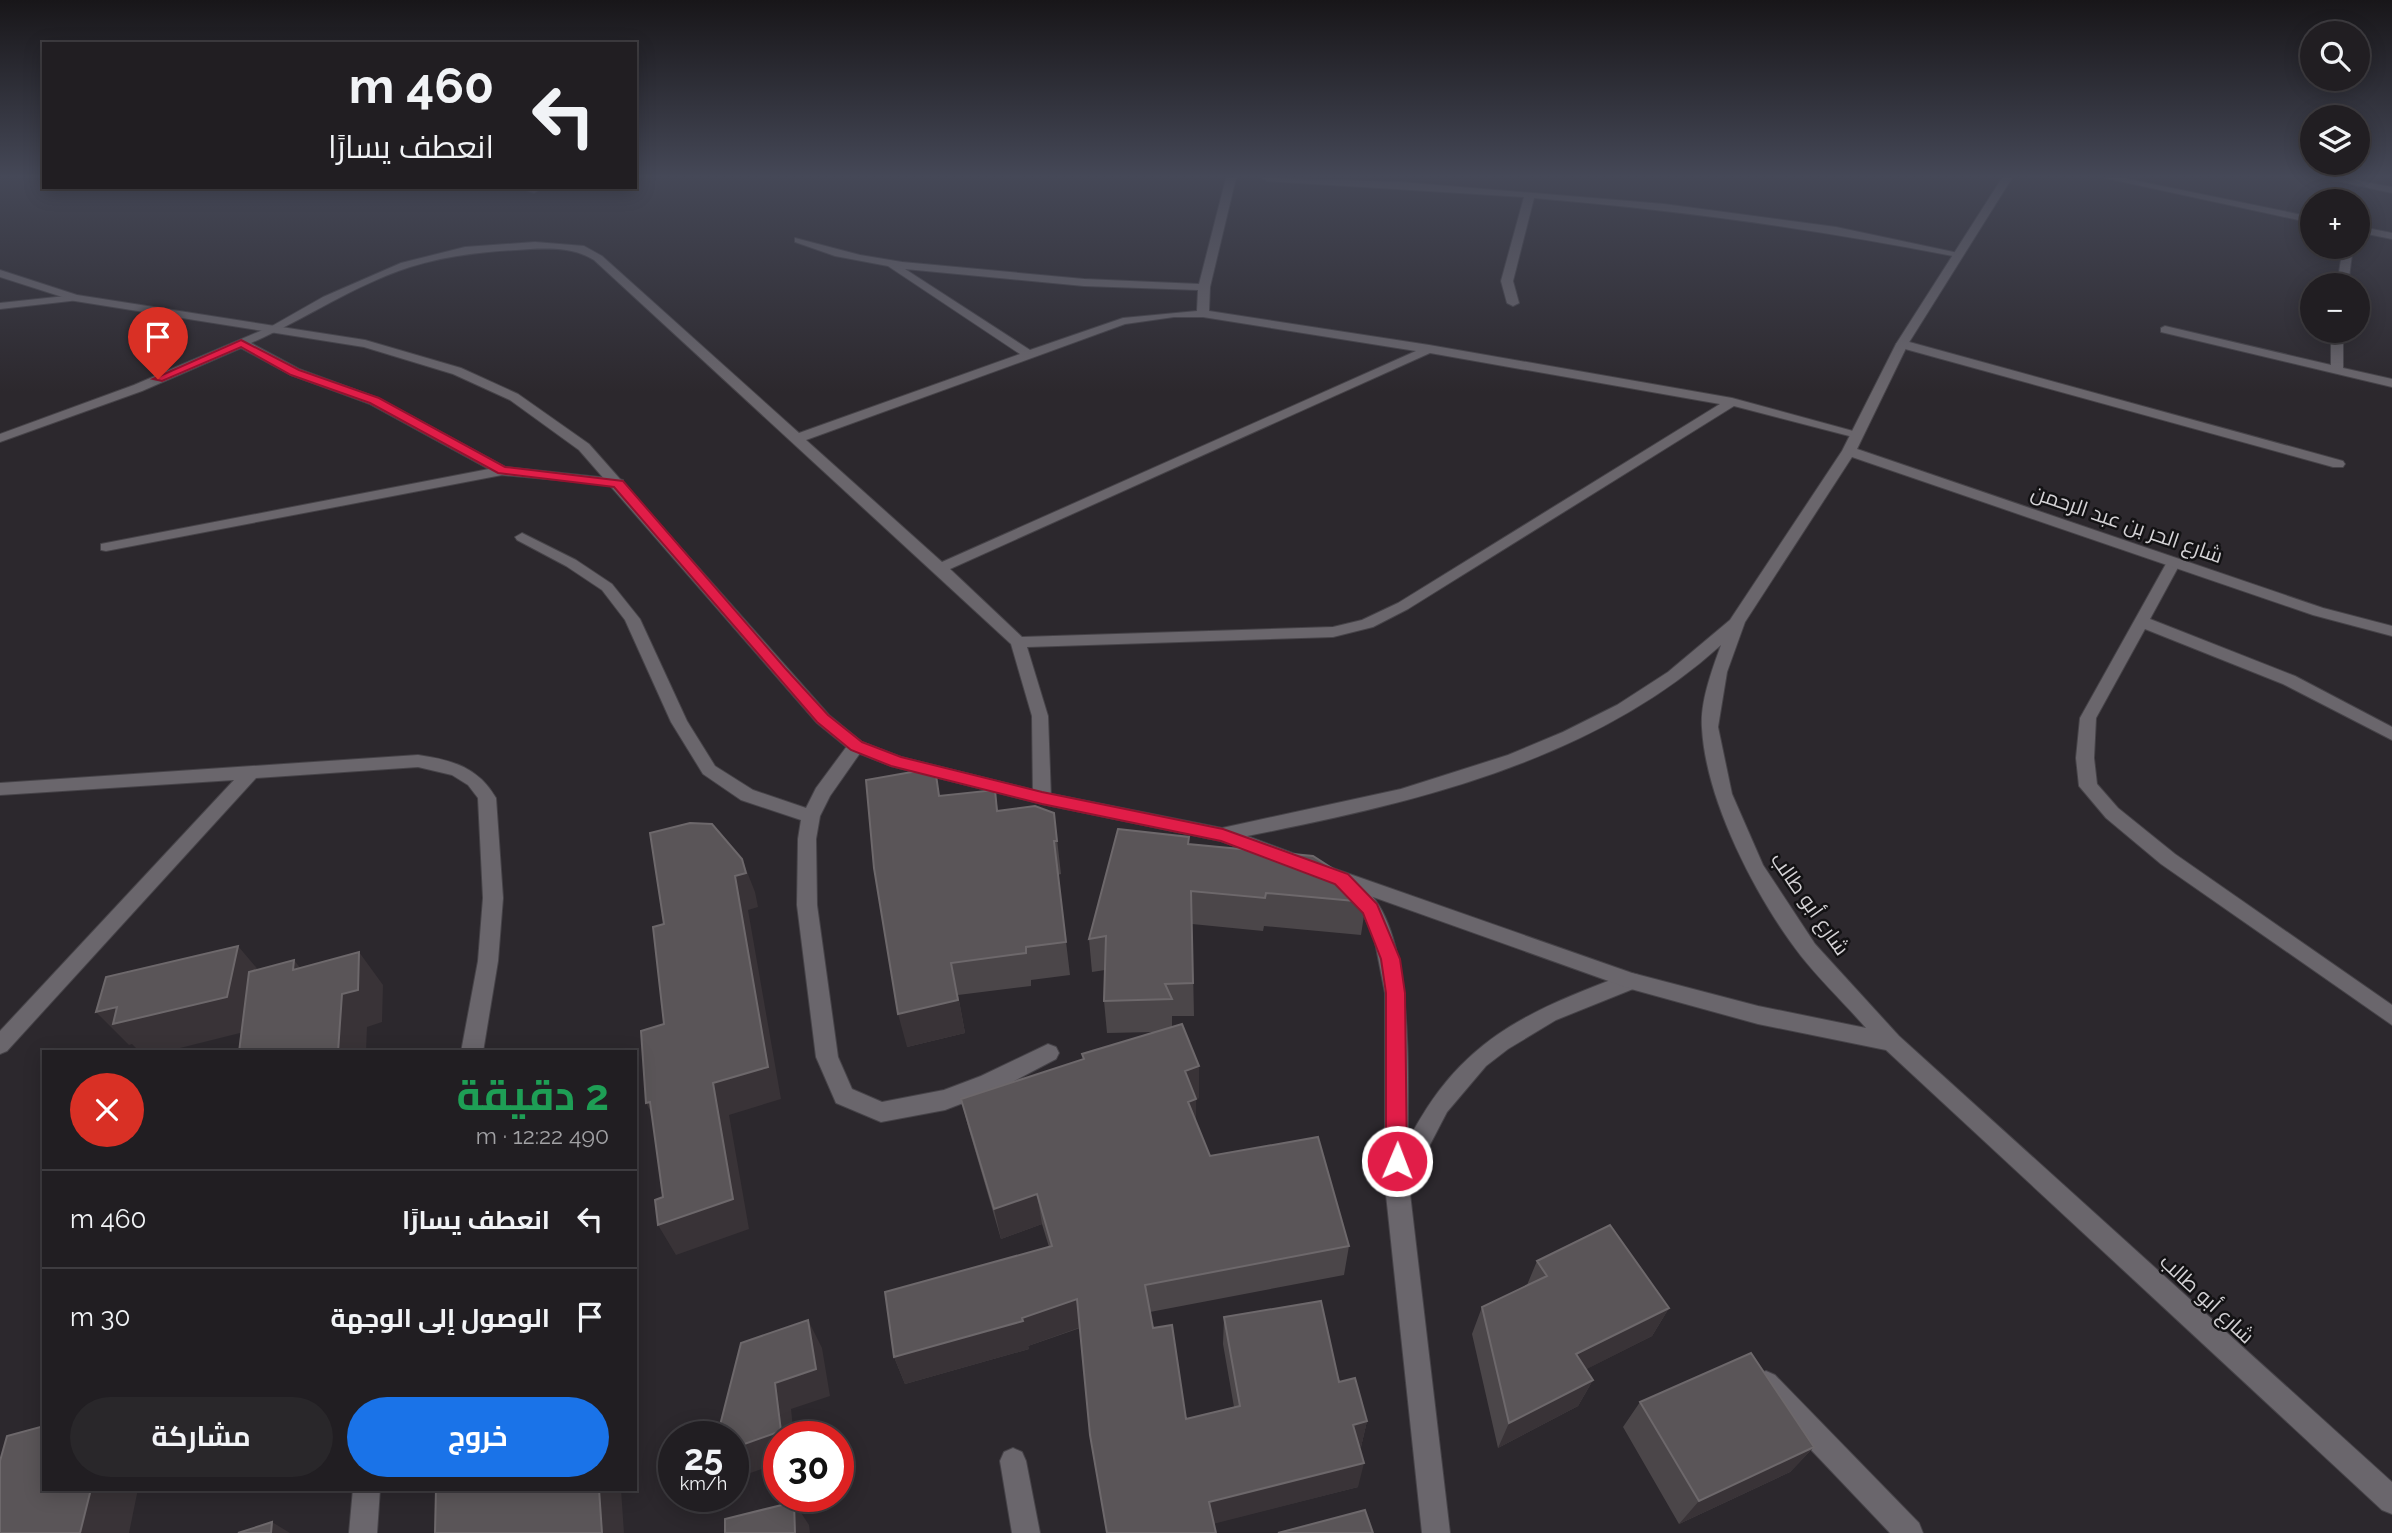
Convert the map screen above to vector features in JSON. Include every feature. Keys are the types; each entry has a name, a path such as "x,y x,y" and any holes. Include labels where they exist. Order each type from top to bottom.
{"street":[{"path":"0,438 138,388 276,328 338,293 405,265 480,250"},
{"path":"585,250 608,267 1018,642 1040,716 1042,798"},
{"path":"822,250 889,263 1085,284 1138,288 1204,287"},
{"path":"1203,314 1204,287 1213,250"},
{"path":"1513,303 1507,281 1515,250"},
{"path":"1934,250 1958,254"},
{"name":"شارع أبو طالب","path":"1961,250 1902,344 1853,443 1737,622 1719,672 1710,727 1723,794 1755,868 1808,950 1892,1042 2392,1500"},
{"path":"889,263 1031,356"},
{"path":"0,272 75,298 365,344 457,371 503,391 554,423 584,447 822,719 856,746 897,762 1042,798 1223,835 1631,981 1759,1015 1892,1042"},
{"path":"0,306 75,298"},
{"name":"شارع الحر بن عبد الرحمن","path":"796,439 1123,321 1174,314 1203,314 1429,349 1732,402 1853,443 2174,562 2318,612 2392,631"},
{"path":"2165,330 2392,383"},
{"path":"241,343 295,372 374,401 502,471"},
{"path":"2337,343 2337,370"},
{"path":"1902,344 2337,464"},
{"path":"940,568 1429,349"},
{"path":"1018,642 1333,632 1367,624 1434,588 1732,402"},
{"path":"106,547 502,471 618,483"},
{"path":"522,537 571,562 607,587 632,619 679,722 709,771 747,795 811,816"},
{"path":"2174,562 2088,718 2085,758 2088,786 2112,813 2168,859 2392,1016"},
{"path":"2140,621 2289,680 2392,734"},
{"path":"1223,835 1368,806 1488,771 1591,726 1675,675 1737,622"},
{"path":"856,746 822,793 811,816 807,839 807,905 827,1056 844,1097 881,1112 945,1100 989,1083 1048,1053"},
{"path":"0,789 418,761 446,765 481,785 487,798 493,898 488,961 472,1050"},
{"path":"0,1045 251,771"},
{"path":"1342,879 1371,909 1391,959 1395,993 1396,1185 1436,1533"},
{"path":"1396,1185 1439,1107 1462,1076 1490,1049 1521,1027 1555,1009 1631,981"},
{"path":"0,1022 27,1018"},
{"path":"1752,1368 1909,1533"},
{"path":"1013,1461 1026,1533"},
{"path":"363,1533 367,1491"}],"building":[{"path":"935,768 939,796 995,790 997,811 1035,806 1054,813 1057,841 1054,841 1066,942 1026,947 1026,953 951,963 958,1000 898,1014 874,868 866,780"},
{"path":"690,823 712,824 742,859 746,873 735,876 768,1067 713,1083 733,1199 658,1225 655,1200 663,1197 650,1102 646,1103 641,1031 664,1024 653,927 664,924 650,833"},
{"path":"1118,829 1189,837 1188,844 1313,856 1338,872 1366,902 1266,893 1265,898 1191,891 1193,983 1165,984 1172,999 1104,1001 1106,936 1089,939"},
{"path":"238,946 227,997 113,1024 117,1007 96,1012 106,977"},
{"path":"359,952 358,990 342,994 338,1050 239,1050 249,972 294,960 293,970"},
{"path":"1182,1024 1199,1066 1185,1071 1196,1099 1188,1102 1210,1156 1318,1137 1349,1246 1145,1285 1153,1328 1172,1325 1186,1419 1240,1406 1224,1317 1321,1301 1339,1382 1355,1378 1367,1421 1353,1425 1364,1463 1209,1502 1216,1533 1107,1533 1090,1435 1077,1299 1022,1318 1023,1321 894,1357 885,1292 1052,1246 1037,1194 994,1209 961,1099 1084,1059 1082,1054"},
{"path":"1610,1225 1669,1308 1576,1354 1593,1380 1509,1423 1482,1307 1547,1276 1537,1261"},
{"path":"808,1320 816,1369 775,1383 780,1421 763,1421 763,1437 749,1442 749,1421 721,1421 741,1343"},
{"path":"1751,1353 1814,1447 1699,1501 1640,1402"},
{"path":"42,1427 42,1491 90,1491 80,1533 0,1533 0,1461 7,1436"},
{"path":"436,1491 599,1491 602,1533 435,1533"},
{"path":"763,1510 763,1512 794,1512 795,1533 725,1533 725,1519"},
{"path":"1365,1510 1373,1533 1278,1533"},
{"path":"272,1522 271,1533 238,1533"}],"route":[{"path":"158,379 241,343 272,362 374,401 502,471 618,483 822,719 856,746 897,762 1042,798 1223,835 1342,879 1371,909 1391,959 1395,993 1397,1161"}]}
